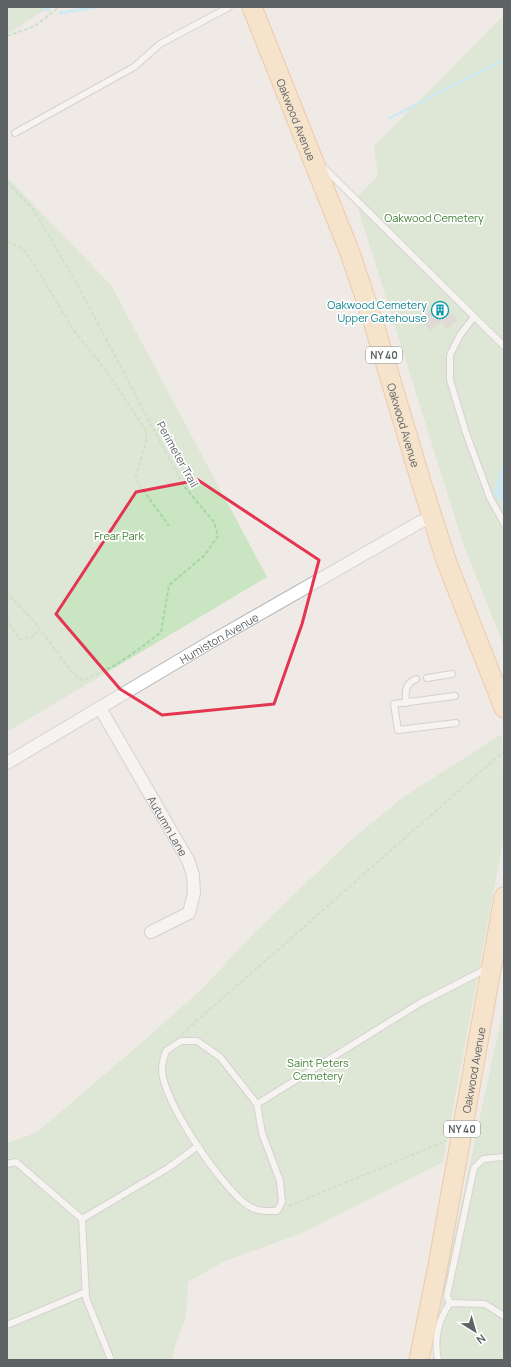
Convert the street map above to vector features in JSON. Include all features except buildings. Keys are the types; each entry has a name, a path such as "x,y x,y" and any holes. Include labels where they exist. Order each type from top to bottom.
{"main road":[{"name":"Oakwood Avenue","path":"252,7 350,253 374,321 447,563 504,708"},
{"name":"Oakwood Avenue","path":"419,1360 439,1260 460,1135 504,897"}],"street":[{"name":"Humiston Avenue","path":"7,763 207,644 420,522 433,518"},
{"name":"Autumn Lane","path":"100,708 177,839 188,860 193,875 194,893 189,913 151,932"}],"lane":[{"path":"15,133 134,67 160,44 229,7"},
{"path":"312,157 504,346"},
{"path":"474,316 460,335 450,355 450,380 466,432 490,498 504,523"},
{"path":"427,678 452,674"},
{"path":"406,703 405,691 410,682 416,679"},
{"path":"454,696 394,704 398,730 456,723"},
{"path":"256,1104 420,1003 491,966"},
{"path":"181,1041 197,1041 220,1057 256,1104 262,1133 280,1181 282,1202 277,1211 260,1211 247,1205 224,1183 198,1146 168,1096 162,1070 166,1051 181,1041"},
{"path":"82,1219 168,1168 198,1146"},
{"path":"450,1303 447,1296 474,1168 483,1159 504,1157"},
{"path":"7,1164 16,1162 82,1219 86,1298 111,1360"},
{"path":"7,1325 86,1292"},
{"path":"450,1303 468,1302 485,1304 504,1316"},
{"path":"438,1360 436,1349 438,1331 442,1314 450,1303"}],"path":[{"path":"7,36 35,26 59,7"},
{"name":"Perimeter Trail","path":"7,182 34,210 77,284 183,485 214,522 218,536 204,556 169,585 162,632 127,659 99,674 82,680 70,671 40,629"},
{"path":"7,241 24,250 74,331 108,373 146,431 146,443 136,475 136,480 169,526"},
{"path":"7,592 40,629 30,638 20,639 7,618"},
{"path":"181,1041 178,1037 504,751"},
{"path":"277,1211 460,1135"}],"highlighted area":[{"path":"198,480 319,560 302,624 274,704 162,715 120,689 56,614 136,492"}],"green space":[{"path":"7,7 50,7 7,34"},
{"name":"Oakwood Cemetery","path":"504,15 504,647 463,543 355,199 378,176 374,146"},
{"name":"Frear Park","path":"7,177 111,285 267,577 7,732"},
{"name":"Saint Peters Cemetery","path":"502,734 504,836 443,1162 302,1233 225,1261 188,1282 186,1317 174,1349 172,1360 7,1360 7,1143 36,1133 140,1044 202,989 255,932 350,841 402,798"},
{"path":"504,1006 504,1360 432,1360 446,1274"}],"water":[{"path":"504,465 504,509 500,499 495,497 493,492 496,486 499,471"}],"waterway":[{"path":"42,7 49,10"},
{"path":"60,13 96,7"},
{"path":"390,118 504,60"}],"place":[{"name":"Oakwood Cemetery Upper Gatehouse","path":"440,310"}]}
